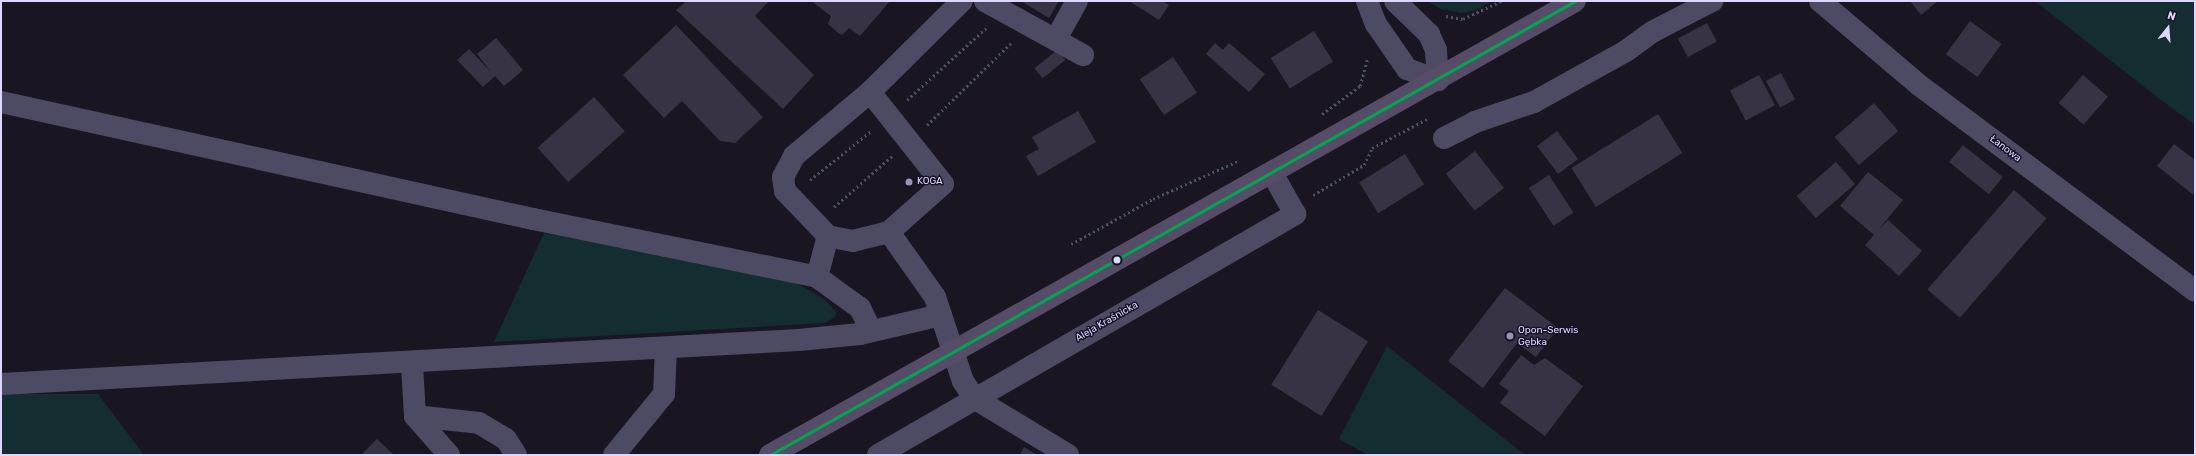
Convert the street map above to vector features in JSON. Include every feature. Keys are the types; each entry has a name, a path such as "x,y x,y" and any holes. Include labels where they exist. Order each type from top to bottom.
{"main road":[{"path":"770,455 1438,80 1575,1"}],"street":[{"path":"870,92 943,184 889,232 854,241 822,230 785,191 784,177 794,156 870,92 962,1"},
{"path":"985,1 1083,55"},
{"path":"1056,40 1077,1"},
{"path":"1367,1 1376,24 1407,69 1438,80 1436,50 1429,34 1396,1"},
{"path":"1444,138 1475,122 1534,102 1626,51 1652,32 1712,1"},
{"name":"Łanowa","path":"1820,1 1919,85 2195,291"},
{"path":"1,102 533,219 817,277 860,308 871,331"},
{"name":"Aleja Kraśnicka","path":"878,455 974,398 1295,214 1272,173"},
{"path":"817,277 822,230"},
{"path":"889,232 923,276 941,315 963,381 974,398 1068,455"},
{"path":"1,384 412,364 799,340 871,331 941,315"},
{"path":"614,455 664,394 666,348"},
{"path":"412,364 415,416 449,455"},
{"path":"415,416 479,423 506,439 516,455"}],"path":[{"path":"1438,13 1463,19 1501,1"},
{"path":"822,230 909,141 1030,25"},
{"path":"1316,117 1360,86 1367,59"},
{"path":"1070,244 1153,199 1241,160"}],"green space":[{"path":"1427,1 1492,1 1476,10 1461,13 1441,9"},
{"path":"2035,1 2195,1 2195,125 2157,97"},
{"path":"544,233 788,278 824,299 836,312 835,317 825,323 494,342"},
{"path":"1387,346 1525,455 1368,455 1339,439"},
{"path":"1,394 98,394 144,455 1,455"}],"building":[{"path":"687,1 769,1 755,16 814,75 783,109 676,10"},
{"path":"811,1 890,1 860,36 849,28 842,35 837,32 828,24 831,16"},
{"path":"1021,1 1059,1 1049,18"},
{"path":"1129,1 1163,1 1169,5 1159,20"},
{"path":"1910,1 1938,1 1921,15"},
{"path":"1970,21 2002,44 1977,77 1946,54"},
{"path":"1707,23 1717,42 1688,57 1678,38"},
{"path":"676,25 763,117 735,143 720,141 682,101 664,118 623,75"},
{"path":"1314,31 1333,62 1290,89 1271,58"},
{"path":"496,38 523,70 504,86 495,76 483,87 457,60 469,49 491,72 477,54"},
{"path":"1215,43 1223,50 1229,43 1265,74 1249,92 1206,54"},
{"path":"1057,50 1065,60 1043,78 1034,68"},
{"path":"1173,57 1197,93 1164,115 1140,79"},
{"path":"1781,73 1795,99 1780,107 1766,81"},
{"path":"1759,75 1775,105 1746,121 1730,90"},
{"path":"2083,75 2108,97 2084,125 2059,103"},
{"path":"594,97 625,131 568,182 538,148"},
{"path":"1874,103 1898,131 1859,165 1835,137"},
{"path":"1078,111 1096,142 1038,176 1026,156 1039,149 1032,137"},
{"path":"1658,114 1682,153 1596,207 1571,168"},
{"path":"1557,131 1578,159 1558,174 1537,146"},
{"path":"2174,144 2195,160 2195,196 2157,166"},
{"path":"1963,145 2003,177 1989,194 1949,162"},
{"path":"1475,151 1504,188 1475,211 1446,174"},
{"path":"1405,154 1424,185 1378,213 1359,183"},
{"path":"1836,162 1855,184 1816,218 1797,196"},
{"path":"1868,172 1903,200 1879,229 1888,220 1922,251 1899,276 1865,245 1874,235 1840,206"},
{"path":"1549,175 1574,213 1553,226 1529,188"},
{"path":"2014,190 2046,218 1960,318 1927,290"},
{"name":"Opon-Serwis Gębka","path":"1505,288 1558,328 1536,357 1517,343 1483,388 1448,361"},
{"path":"1318,310 1368,341 1321,416 1271,385"},
{"path":"1521,355 1534,365 1545,358 1583,386 1545,436 1500,403 1509,391 1499,384"},
{"path":"377,439 394,455 361,455"},
{"path":"1024,447 1037,455 1020,455"}],"transit line":[{"path":"770,455 1575,1"}],"place":[{"name":"KOGA","path":"909,182"},
{"name":"Opon-Serwis Gębka","path":"1510,336"}]}
